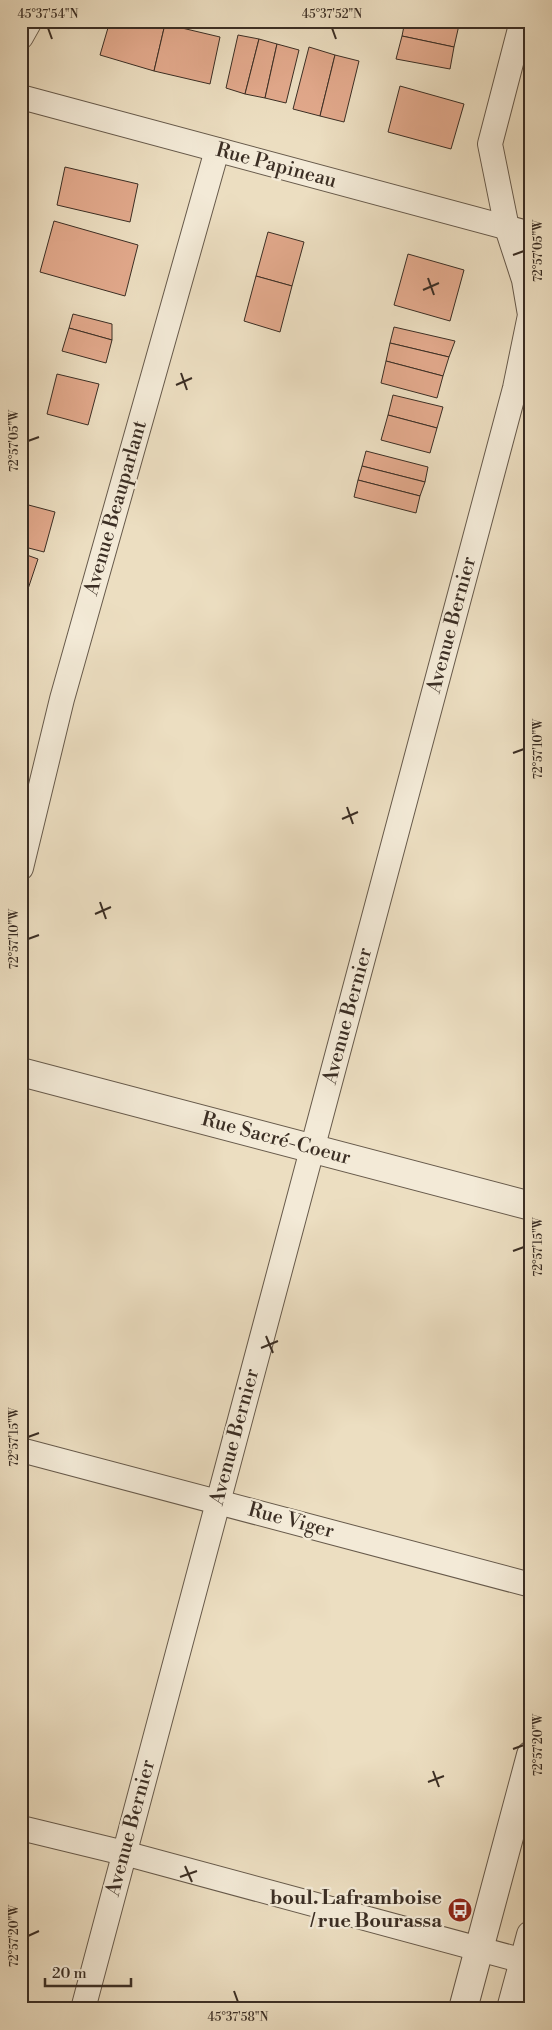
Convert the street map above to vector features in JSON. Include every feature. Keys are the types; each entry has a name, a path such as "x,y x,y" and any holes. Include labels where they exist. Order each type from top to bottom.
{"street":[{"path":"21,37 30,21"},
{"name":"Avenue Bernier","path":"83,2009 515,388 530,315 524,280 507,228 490,144 522,21"},
{"name":"Rue Papineau","path":"21,97 531,234"},
{"name":"Avenue Beauparlant","path":"21,868 62,699 217,150"},
{"name":"Rue Sacré-Coeur","path":"21,1072 531,1206"},
{"name":"Rue Viger","path":"21,1450 531,1585"},
{"path":"463,2009 531,1755"},
{"path":"21,1828 479,1948 529,1952 512,2009"}],"building":[{"path":"110,21 155,21 165,24 154,71 100,55"},
{"path":"405,21 443,21 459,25 454,47 402,36"},
{"path":"165,24 220,37 210,84 154,71"},
{"path":"238,35 259,39 245,94 226,88"},
{"path":"402,36 454,47 450,69 396,59"},
{"path":"259,39 277,44 265,98 245,94"},
{"path":"277,44 299,50 286,103 265,98"},
{"path":"309,47 335,55 320,116 293,109"},
{"path":"335,55 359,61 344,122 320,116"},
{"path":"400,86 464,104 451,149 388,132"},
{"path":"65,167 138,184 130,222 57,205"},
{"path":"54,221 138,245 125,296 40,272"},
{"path":"268,232 304,242 292,286 256,276"},
{"path":"408,254 464,270 450,321 394,305"},
{"path":"256,276 292,286 280,332 244,321"},
{"path":"73,314 112,324 112,340 69,328"},
{"path":"394,327 455,341 449,357 390,343"},
{"path":"69,328 112,340 106,363 62,351"},
{"path":"390,343 449,357 443,376 386,361"},
{"path":"386,361 443,376 437,398 381,383"},
{"path":"57,374 99,384 88,425 47,414"},
{"path":"393,395 443,407 437,428 388,415"},
{"path":"388,415 437,428 430,453 381,440"},
{"path":"366,451 428,467 425,482 362,466"},
{"path":"362,466 425,482 420,496 358,480"},
{"path":"358,480 420,496 416,513 354,497"},
{"path":"21,503 55,512 44,552 21,546"},
{"path":"21,553 38,559 21,610"}],"place":[{"name":"boul. Laframboise / rue Bourassa","path":"460,1910"}]}
